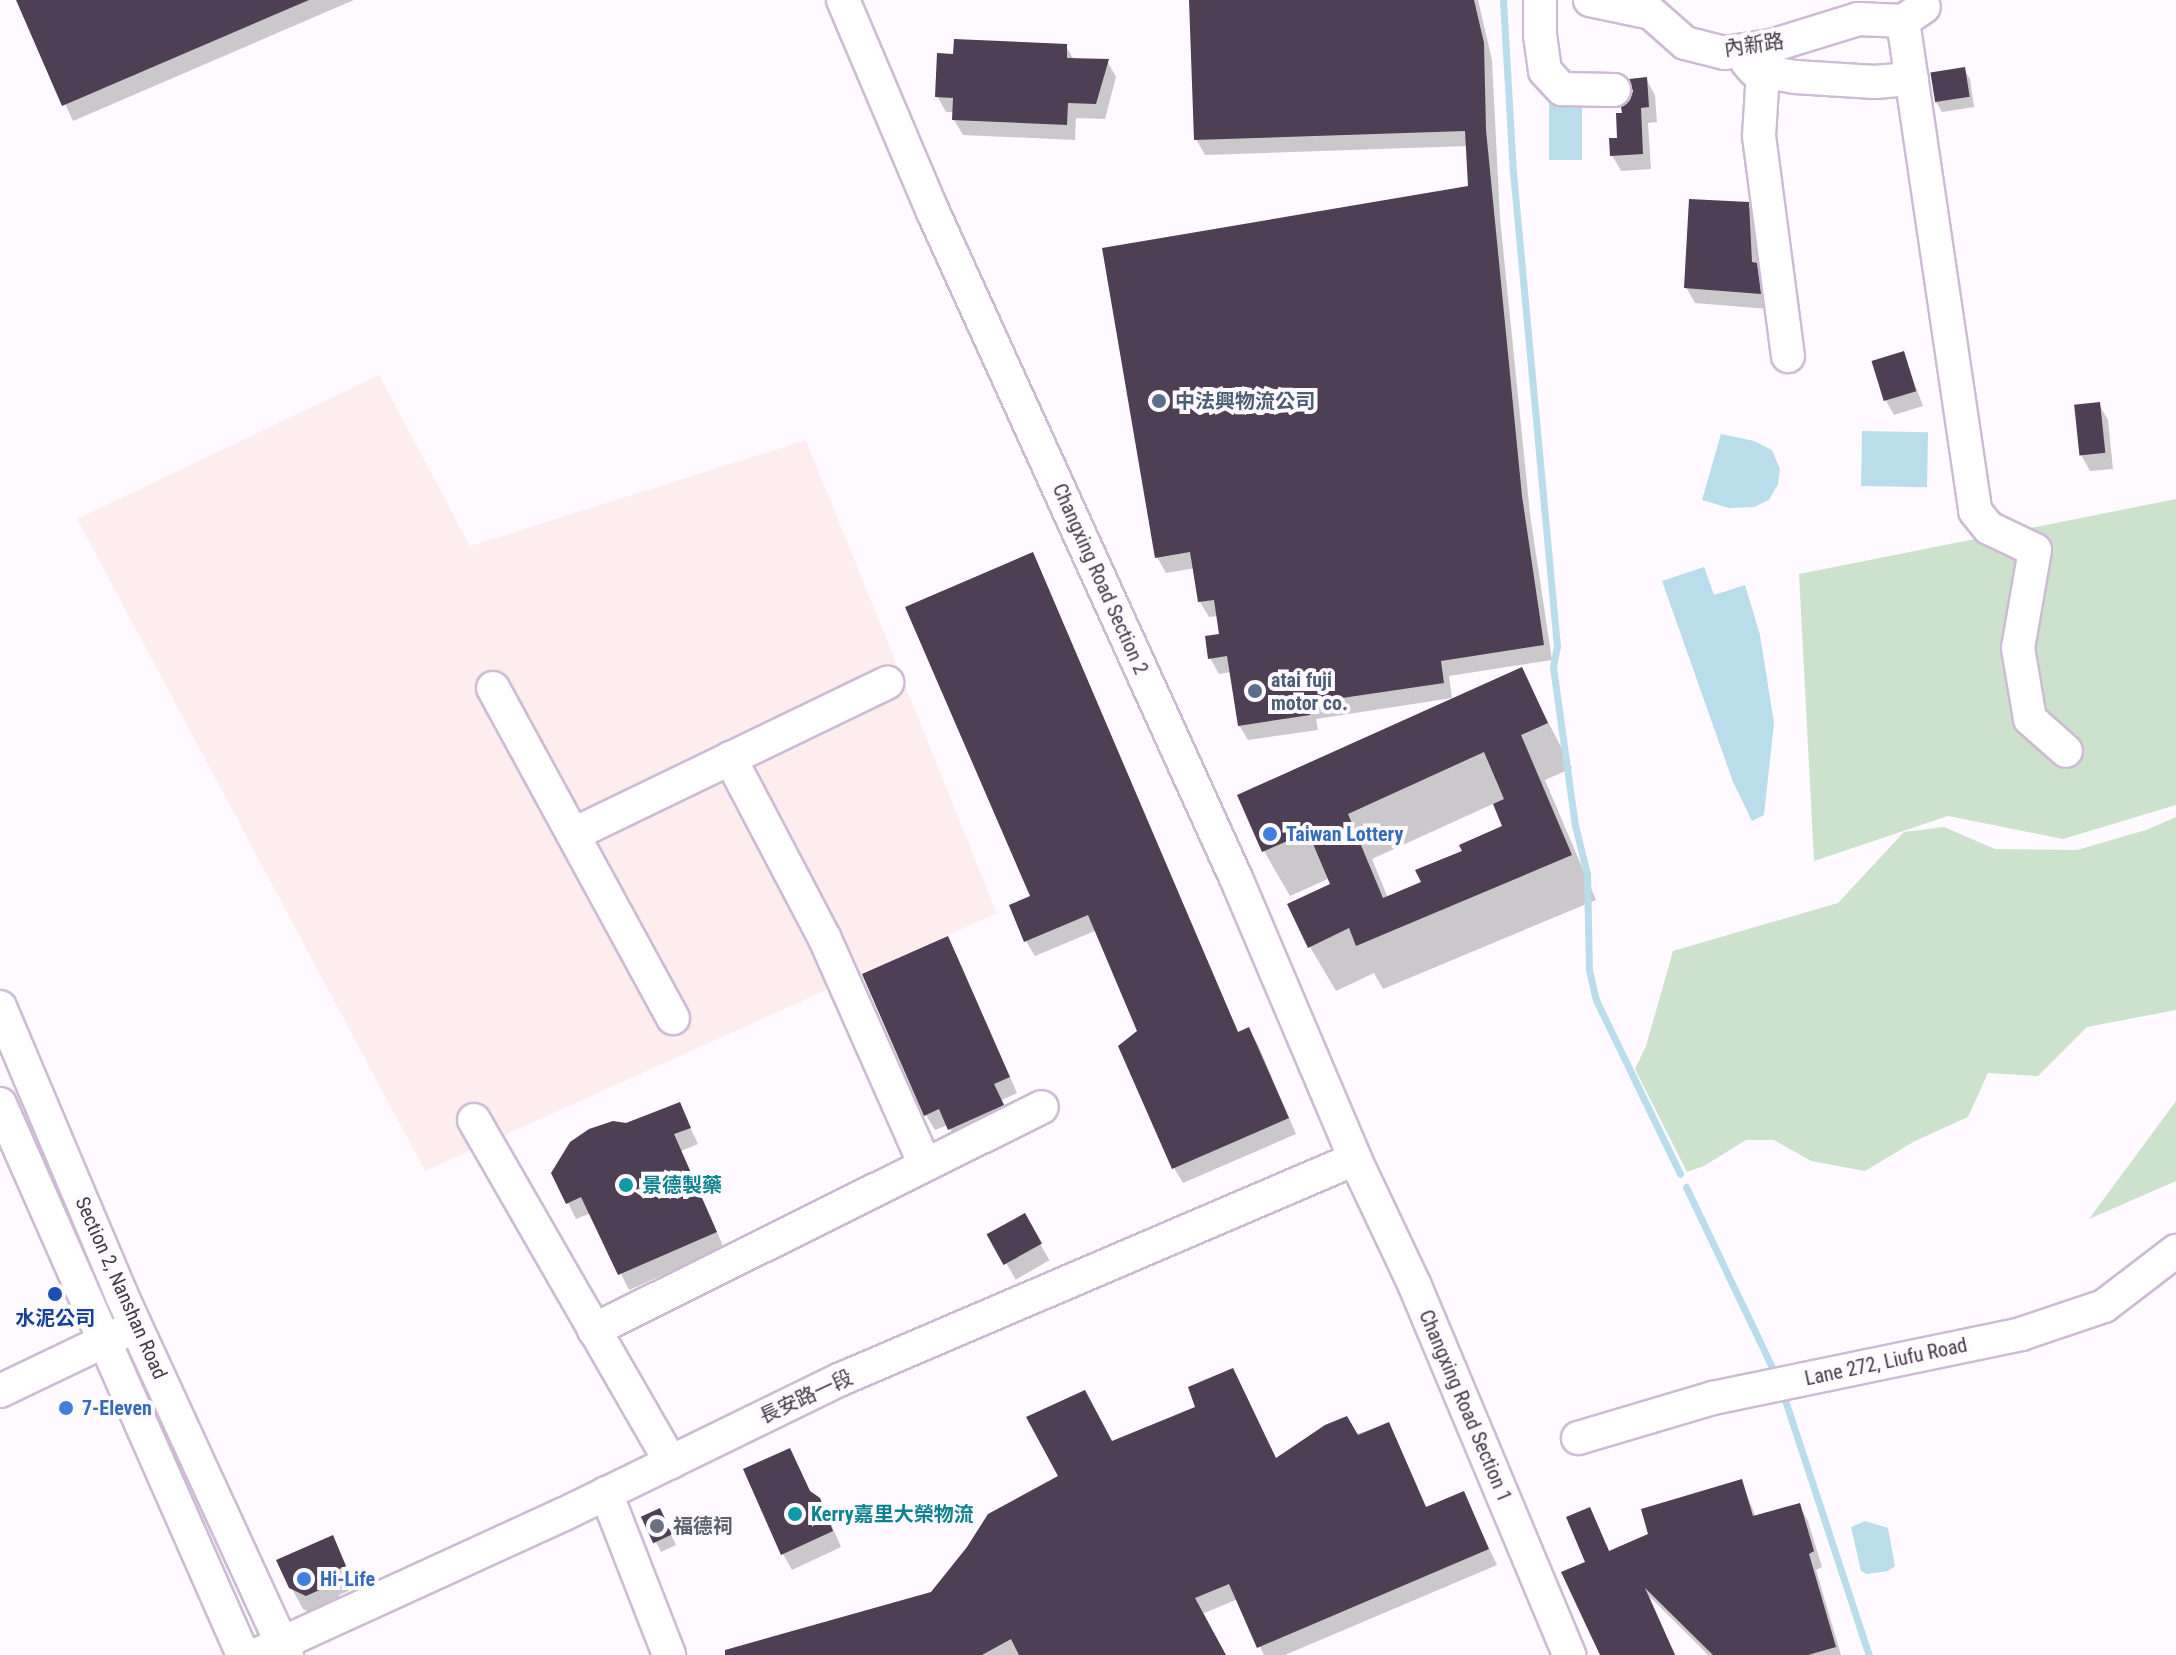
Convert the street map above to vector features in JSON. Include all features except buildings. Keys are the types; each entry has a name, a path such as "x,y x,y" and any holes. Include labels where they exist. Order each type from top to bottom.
{"street":[{"name":"Changxing Road Section 2","path":"843,0 933,212 1236,878 1355,1159"},
{"path":"1540,0 1540,35 1545,71 1562,89 1614,90"},
{"name":"內新路","path":"1590,0 1651,13 1685,43 1725,53 1771,46 1858,19 1913,14 1912,79"},
{"path":"1737,51 1754,70 1859,81 1912,79 1975,511 1989,528 2035,550 2018,648 2030,719 2066,751"},
{"path":"1763,71 1759,136 1788,356"},
{"path":"574,834 887,683"},
{"path":"493,688 673,1018"},
{"path":"730,758 825,939 925,1165"},
{"name":"Section 2, Nanshan Road","path":"0,1007 135,1324 266,1652"},
{"name":"Section 2, Nanshan Road","path":"0,1104 102,1343 266,1652"},
{"path":"594,1330 1042,1107"},
{"path":"474,1120 671,1462"},
{"name":"長安路一段","path":"266,1652 839,1380 1355,1159"},
{"name":"Changxing Road Section 1","path":"1355,1159 1415,1286 1569,1655"},
{"name":"Lane 272, Liufu Road","path":"1578,1438 1713,1398 2021,1334 2104,1306 2176,1251"},
{"path":"0,1391 135,1324"},
{"path":"606,1493 669,1655"}],"shaded area":[{"path":"379,375 470,546 806,440 997,913 425,1171 77,519"}],"green space":[{"path":"2176,499 2176,805 2063,839 1948,816 1814,861 1799,574"},
{"path":"2176,817 2176,1010 2087,1027 2038,1076 1988,1073 1968,1117 1915,1141 1865,1171 1811,1161 1774,1140 1746,1140 1704,1166 1687,1172 1635,1069 1646,1046 1673,951 1838,903 1904,832 1944,827 1995,849 2077,850 2146,830"},
{"path":"2176,1101 2176,1181 2089,1219"}],"water":[{"path":"1549,101 1582,101 1582,160 1549,160"},
{"path":"1862,431 1928,432 1927,487 1861,486"},
{"path":"1721,434 1754,441 1772,450 1780,469 1778,484 1769,500 1754,507 1729,508 1702,500"},
{"path":"1704,567 1714,595 1745,585 1760,635 1774,723 1764,815 1752,821 1733,782 1662,581"},
{"path":"1865,1521 1888,1528 1895,1566 1888,1571 1867,1574 1861,1571 1851,1527"}],"waterway":[{"path":"1503,0 1513,172 1557,646 1553,667 1575,825 1587,874 1589,970 1596,1000 1680,1174"},
{"path":"1686,1187 1772,1367"},
{"path":"1783,1394 1869,1655"}],"place":[{"name":"中法興物流公司","path":"1159,401"},
{"name":"atai fuji motor co.","path":"1255,691"},
{"name":"Taiwan Lottery","path":"1270,834"},
{"name":"景德製藥","path":"626,1185"},
{"name":"水泥公司","path":"55,1294"},
{"name":"7-Eleven","path":"66,1408"},
{"name":"Kerry嘉里大榮物流","path":"795,1514"},
{"name":"福德祠","path":"657,1526"},
{"name":"Hi-Life","path":"304,1579"}]}
